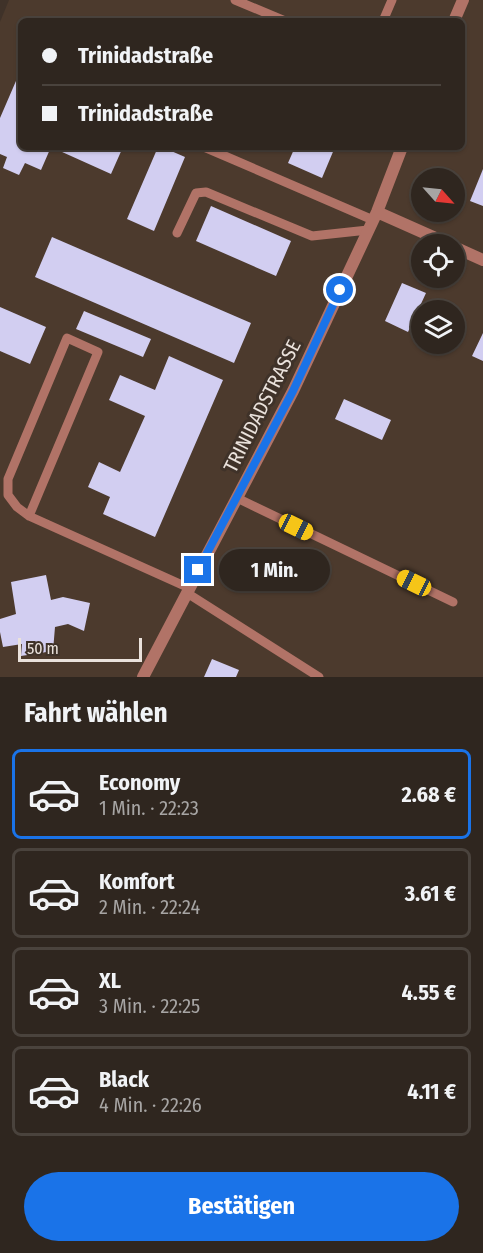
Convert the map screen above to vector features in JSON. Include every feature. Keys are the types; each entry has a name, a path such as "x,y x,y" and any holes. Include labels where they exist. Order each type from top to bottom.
{"street":[{"path":"455,18 463,0"},
{"name":"TRINIDADSTRASSE","path":"143,677 293,391 373,221 401,150"},
{"path":"373,221 416,234"},
{"path":"465,252 483,260"}],"lane":[{"path":"235,0 278,18"},
{"path":"384,18 392,0"},
{"path":"211,150 373,221"},
{"path":"177,233 196,193 206,192 312,236 373,221"},
{"path":"29,516 98,352 67,338 8,479 8,495 17,507 29,516 188,590 319,677"},
{"path":"237,498 453,602"}],"shaded area":[{"path":"9,0 483,0 483,677 0,677 0,22"}],"building":[{"path":"18,76 18,150 50,150 41,170 25,163 19,175 3,168 7,157 0,154 0,118"},
{"path":"58,150 122,150 111,174"},
{"path":"157,150 169,150 185,157 154,231 127,219"},
{"path":"294,150 334,150 322,178 288,163"},
{"path":"483,169 483,206 470,201"},
{"path":"211,206 291,241 276,276 196,241"},
{"path":"52,237 251,323 234,363 35,277"},
{"path":"402,283 426,293 423,300 411,300 411,326 408,332 385,321"},
{"path":"0,307 46,327 30,364 0,351"},
{"path":"84,311 151,339 143,357 76,329"},
{"path":"483,333 483,361 472,356"},
{"path":"169,356 223,380 155,537 103,514 110,497 88,487 99,462 120,472 145,416 109,400 120,375 155,390"},
{"path":"344,399 391,420 382,440 335,419"},
{"path":"46,575 51,600 63,597 90,603 84,631 68,624 55,627 53,651 21,656 22,644 3,647 0,632 0,619 16,614 11,582"},
{"path":"212,659 239,670 236,677 204,677"}],"route":[{"path":"198,570 293,391 340,290"}]}
